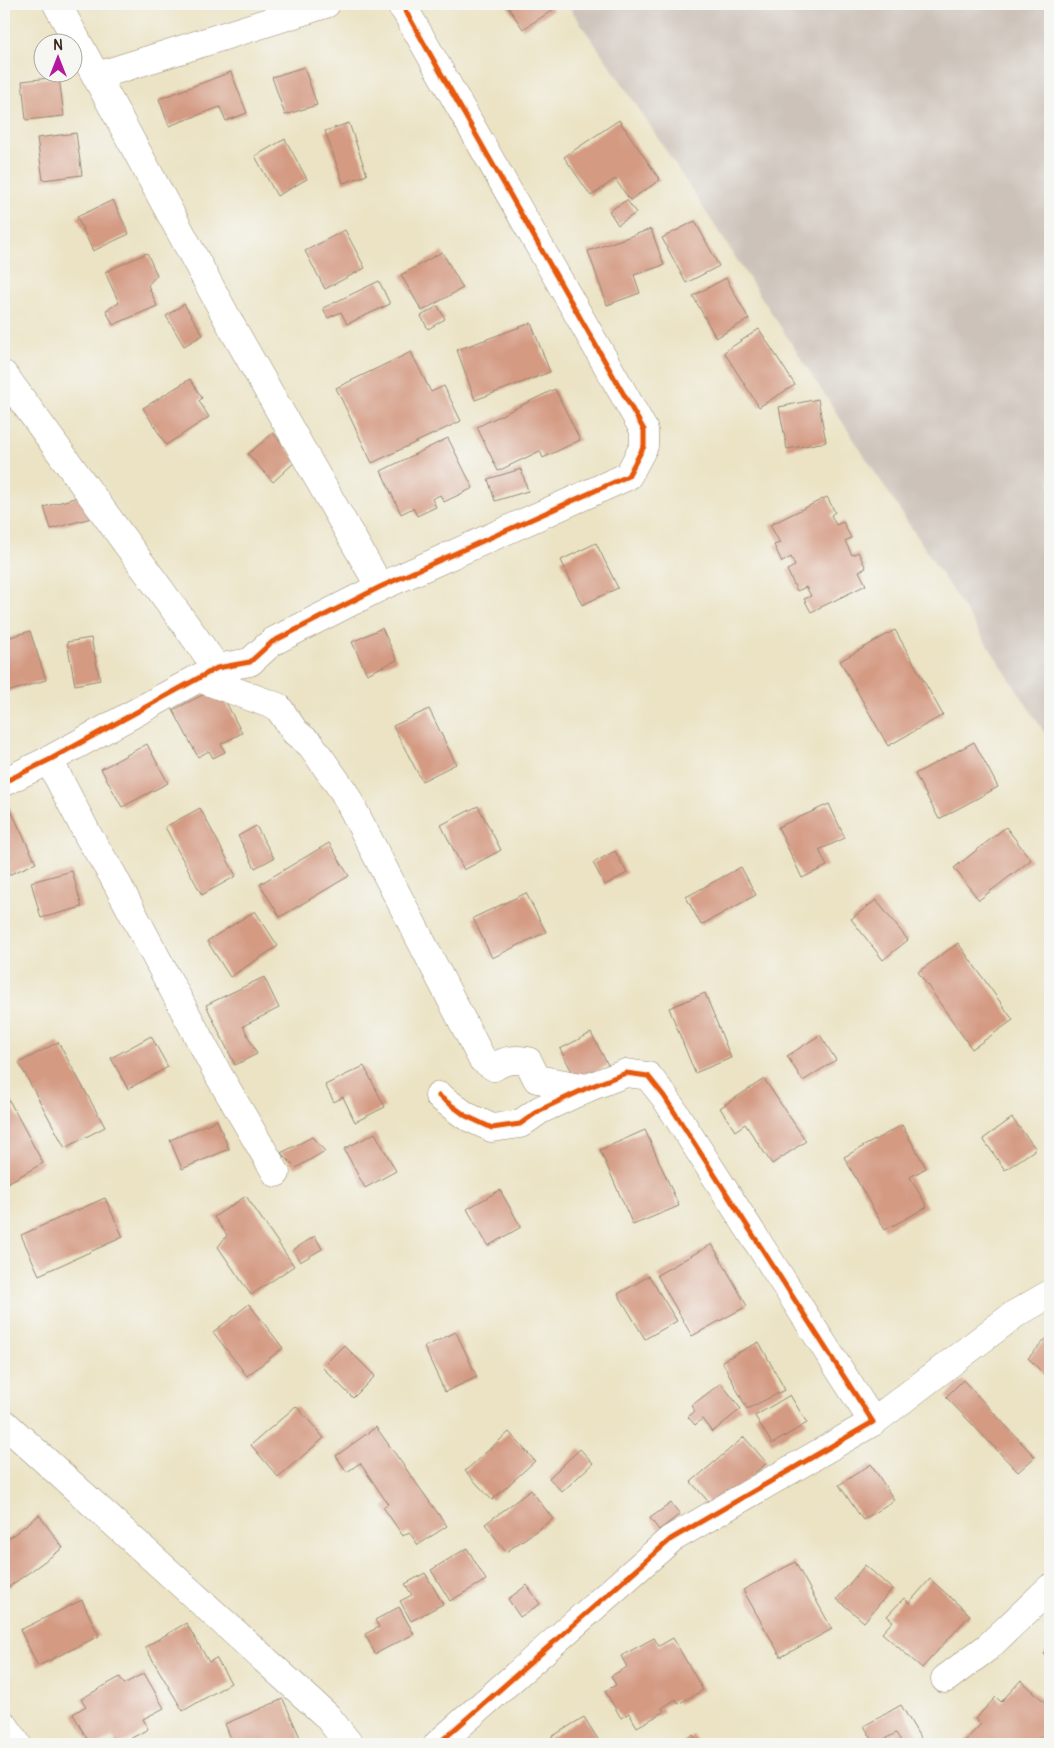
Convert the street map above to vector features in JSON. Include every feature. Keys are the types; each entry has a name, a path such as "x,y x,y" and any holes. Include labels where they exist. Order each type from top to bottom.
{"street":[{"path":"57,4 233,330 380,587"},
{"path":"97,76 326,4"},
{"path":"4,782 50,760 208,673 250,662 272,642 380,587 628,476 644,446 644,430 410,18 400,4"},
{"path":"4,375 208,673 278,707 295,732 311,745 344,792 482,1059 494,1067 504,1061 515,1059 528,1062 537,1079 587,1088"},
{"path":"50,760 218,1074 276,1173"},
{"path":"439,1096 466,1116 492,1128 520,1124 540,1110 587,1088 626,1073 648,1076 664,1096 873,1422"},
{"path":"438,1744 670,1539 873,1422 1015,1314 1050,1294"},
{"path":"4,1423 327,1716 349,1744"},
{"path":"945,1680 988,1647 1050,1588"},
{"path":"4,1725 17,1744"}],"shaded area":[{"path":"567,4 1050,4 1050,741 624,86"}],"building":[{"path":"506,4 549,4 553,10 523,29"},
{"path":"304,67 317,105 285,115 272,77"},
{"path":"231,72 247,113 226,121 220,107 169,126 159,99"},
{"path":"22,81 60,82 64,116 26,120"},
{"path":"619,120 660,180 630,200 615,179 591,196 564,157"},
{"path":"349,123 367,175 343,183 325,131"},
{"path":"76,133 82,175 43,180 37,138"},
{"path":"285,139 307,179 277,196 255,156"},
{"path":"113,200 129,234 93,251 77,217"},
{"path":"627,200 636,213 618,225 609,211"},
{"path":"695,221 719,266 686,283 662,238"},
{"path":"651,229 664,265 634,275 640,293 607,305 588,251"},
{"path":"345,230 365,268 325,289 305,251"},
{"path":"442,252 463,288 422,311 401,275"},
{"path":"147,253 157,275 148,285 157,306 113,325 106,310 119,303 105,272"},
{"path":"726,278 749,319 716,338 693,296"},
{"path":"379,281 390,304 347,324 341,312 328,318 323,308"},
{"path":"184,304 203,335 184,346 166,316"},
{"path":"438,306 445,319 428,329 421,316"},
{"path":"531,323 550,372 475,400 457,350"},
{"path":"759,329 795,385 759,407 724,352"},
{"path":"411,352 431,392 444,386 461,421 372,463 336,388"},
{"path":"190,379 202,398 199,401 209,417 166,445 143,408"},
{"path":"555,389 580,440 543,458 540,451 498,471 477,427"},
{"path":"818,399 826,442 787,449 779,407"},
{"path":"273,433 297,460 273,482 248,454"},
{"path":"448,438 473,488 444,502 440,495 432,499 436,507 417,516 413,508 401,514 381,471"},
{"path":"521,469 528,491 495,501 488,479"},
{"path":"88,494 95,517 51,529 44,507"},
{"path":"827,497 835,512 831,515 836,525 843,522 851,538 845,541 852,555 858,552 866,568 859,571 866,585 811,612 804,599 811,596 806,587 797,591 787,570 795,566 791,557 782,562 774,545 780,543 770,525"},
{"path":"596,543 618,588 582,605 561,560"},
{"path":"382,628 397,660 367,674 352,642"},
{"path":"895,630 943,715 888,746 840,661"},
{"path":"30,631 46,680 4,693 4,639"},
{"path":"91,638 100,680 75,685 67,642"},
{"path":"218,687 242,733 221,744 225,752 213,758 209,751 198,757 173,710"},
{"path":"429,709 456,764 422,781 393,726"},
{"path":"974,742 998,787 939,819 915,774"},
{"path":"147,744 168,783 122,807 101,769"},
{"path":"7,802 36,863 4,877 4,804"},
{"path":"829,804 845,838 819,850 827,866 802,878 778,827"},
{"path":"478,806 501,850 464,870 441,825"},
{"path":"200,808 236,876 202,895 165,827"},
{"path":"256,826 274,858 255,868 238,836"},
{"path":"1006,827 1031,860 979,900 954,868"},
{"path":"329,843 349,876 280,917 260,884"},
{"path":"615,851 627,873 605,885 593,863"},
{"path":"741,867 756,895 701,925 686,897"},
{"path":"72,871 82,907 41,918 31,882"},
{"path":"526,893 546,932 492,958 473,918"},
{"path":"876,900 908,940 883,960 851,919"},
{"path":"255,911 278,946 230,977 207,941"},
{"path":"958,943 1013,1020 972,1049 918,972"},
{"path":"264,977 279,1008 243,1026 257,1054 235,1065 206,1005"},
{"path":"705,993 731,1058 695,1073 669,1008"},
{"path":"591,1033 608,1065 577,1081 560,1049"},
{"path":"820,1035 836,1060 803,1081 787,1056"},
{"path":"151,1036 168,1067 128,1089 111,1058"},
{"path":"58,1042 105,1127 65,1148 19,1063"},
{"path":"364,1066 385,1107 355,1122 343,1097 334,1102 325,1085"},
{"path":"764,1079 806,1141 772,1164 745,1124 735,1131 720,1108"},
{"path":"4,1091 43,1163 4,1185"},
{"path":"1012,1118 1036,1149 1005,1170 983,1139"},
{"path":"217,1120 229,1149 182,1169 170,1140"},
{"path":"902,1125 926,1168 910,1177 927,1207 885,1230 844,1157"},
{"path":"645,1130 679,1206 633,1225 600,1150"},
{"path":"375,1133 396,1171 365,1188 344,1149"},
{"path":"312,1137 325,1151 296,1168 281,1153"},
{"path":"500,1190 521,1227 488,1246 467,1209"},
{"path":"246,1196 294,1266 251,1295 218,1247 227,1235 214,1217"},
{"path":"105,1198 123,1237 39,1275 21,1235"},
{"path":"315,1236 322,1249 300,1262 293,1250"},
{"path":"712,1244 747,1306 692,1336 657,1275"},
{"path":"649,1276 677,1321 645,1339 618,1294"},
{"path":"249,1304 283,1348 247,1376 213,1332"},
{"path":"456,1332 477,1377 445,1392 424,1347"},
{"path":"1050,1335 1050,1380 1028,1358"},
{"path":"759,1342 785,1390 747,1409 722,1361"},
{"path":"344,1345 375,1376 353,1398 322,1367"},
{"path":"963,1380 1035,1457 1018,1472 946,1397"},
{"path":"721,1383 741,1409 712,1432 702,1419 695,1425 688,1417 695,1411 691,1406"},
{"path":"790,1395 807,1423 772,1444 755,1416"},
{"path":"296,1406 324,1438 278,1477 251,1445"},
{"path":"376,1427 447,1526 418,1545 409,1532 403,1536 383,1507 388,1504 360,1463 347,1472 336,1456"},
{"path":"509,1432 535,1461 492,1500 465,1471"},
{"path":"744,1437 767,1463 714,1508 691,1482"},
{"path":"580,1449 593,1463 562,1492 549,1478"},
{"path":"871,1464 894,1500 863,1520 839,1485"},
{"path":"531,1490 553,1519 506,1552 485,1524"},
{"path":"671,1503 680,1514 659,1530 650,1518"},
{"path":"39,1515 63,1548 6,1589 4,1586 4,1542"},
{"path":"467,1548 486,1580 450,1601 431,1570"},
{"path":"795,1562 832,1629 781,1657 743,1590"},
{"path":"865,1565 892,1589 864,1622 837,1599"},
{"path":"425,1573 443,1604 411,1621 400,1601 412,1595 405,1584"},
{"path":"930,1579 970,1615 922,1668 882,1633 893,1621 887,1616 904,1598 909,1603"},
{"path":"527,1585 540,1604 520,1617 508,1599"},
{"path":"82,1600 99,1636 38,1666 20,1630"},
{"path":"399,1607 414,1634 375,1654 365,1634 379,1627 375,1620"},
{"path":"186,1623 209,1662 216,1658 231,1683 183,1711 145,1647"},
{"path":"654,1638 659,1646 673,1638 703,1690 678,1704 676,1699 662,1708 664,1712 637,1727 629,1713 621,1718 605,1691 616,1685 611,1676 627,1667 621,1656"},
{"path":"1050,1650 1050,1664 1044,1653"},
{"path":"144,1673 164,1708 143,1719 148,1729 121,1744 117,1744 112,1737 99,1744 90,1744 73,1714 86,1706 81,1699 120,1677 124,1684"},
{"path":"1021,1680 1050,1707 1050,1726 1034,1744 969,1744 965,1741 981,1724 975,1719 996,1697 1001,1702"},
{"path":"283,1699 303,1744 233,1744 225,1724"},
{"path":"901,1705 924,1744 903,1744 896,1733 875,1744 864,1726"},
{"path":"584,1717 601,1744 540,1744"},
{"path":"693,1735 699,1744 680,1744"}],"cycle path":[{"path":"4,782 49,760 217,668 250,662 272,642 380,587 628,476 644,446 644,430 400,4"},
{"path":"438,1744 671,1539 873,1422 664,1096 648,1076 626,1073 587,1088 540,1110 520,1124 492,1128 466,1116 439,1096"}]}
